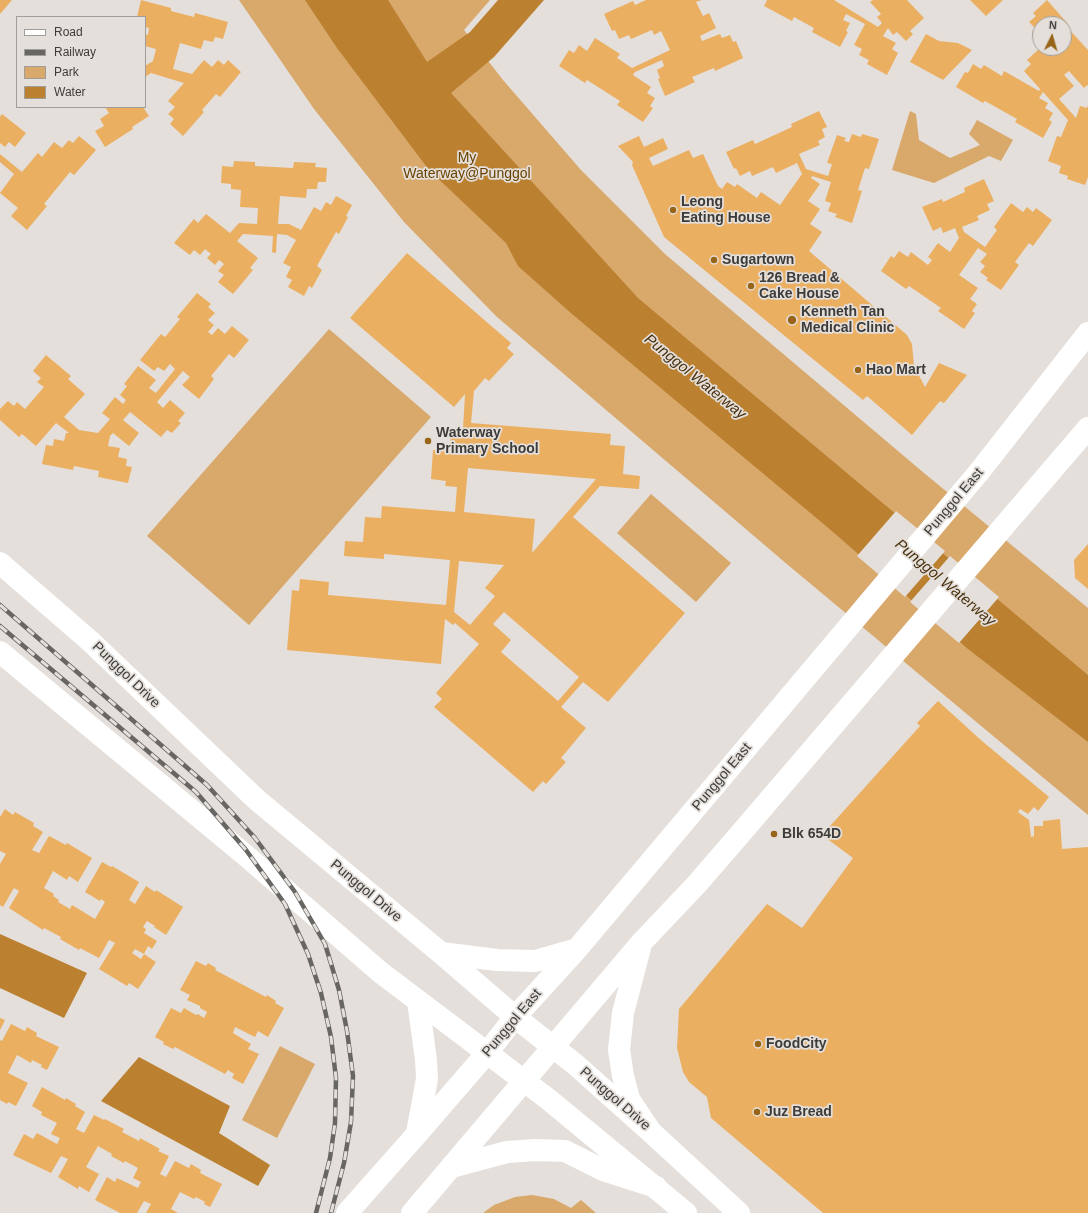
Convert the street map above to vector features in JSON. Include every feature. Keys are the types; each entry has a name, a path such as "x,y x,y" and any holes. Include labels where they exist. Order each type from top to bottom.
{"main road":[{"name":"Punggol East","path":"347,1213 487,1053 515,1016 577,949 790,697 979,472 1088,333"},
{"path":"412,1213 641,943 701,879 1088,428"},
{"name":"Punggol Drive","path":"0,563 90,641 257,800 515,1016 576,1065 739,1213"},
{"path":"0,652 244,854 380,972 525,1081 686,1213"},
{"path":"641,943 623,1013 618,1050 622,1076 629,1099 651,1132"},
{"path":"441,953 497,960 535,961 577,949"},
{"path":"417,1134 427,1079 418,1001"},
{"path":"451,1167 507,1152 535,1150 565,1151 603,1170 656,1187"}],"green space":[{"name":"My Waterway@Punggol","path":"239,0 490,0 464,30 503,80 581,170 665,254 924,473 1088,608 1088,815 788,565 497,317 404,222 314,109"},
{"path":"910,111 916,114 919,140 950,158 980,145 969,134 977,120 1013,140 1001,161 989,156 934,183 892,170"},
{"path":"329,329 431,417 249,625 147,536"},
{"path":"651,494 731,563 696,602 617,533"},
{"path":"280,1046 315,1064 277,1138 242,1120"},
{"path":"532,1195 554,1199 571,1208 581,1200 596,1213 483,1213 494,1205 515,1197"}],"water":[{"name":"Punggol Waterway","path":"305,0 388,0 427,62 470,32 498,0 544,0 494,57 451,93 638,298 1088,675 1088,742 968,649 826,526 572,314 518,266 506,243 429,170 337,48"},
{"path":"0,934 87,973 64,1018 0,988"},
{"path":"139,1057 230,1106 219,1133 270,1165 258,1186 101,1101"}],"pier":[{"path":"896,511 945,551 905,597 857,556"},
{"path":"950,556 999,597 959,643 910,602"}],"building":[{"path":"0,0 12,0 0,14"},
{"path":"141,0 171,8 171,11 194,17 195,13 228,22 223,39 215,37 213,42 204,40 201,49 180,43 173,69 192,74 204,60 212,67 218,60 224,65 228,60 241,72 220,97 216,94 202,110 204,112 183,136 170,124 174,119 168,114 175,107 168,101 184,83 151,73 146,76 146,65 153,61 156,49 146,46 146,34 148,35 149,28 146,27 146,16 137,16"},
{"path":"646,0 702,0 696,2 703,16 709,13 716,28 700,36 702,41 720,34 722,38 730,35 733,42 736,41 743,58 715,71 714,68 692,77 695,82 665,96 658,79 660,78 657,70 664,66 662,60 635,72 633,75 651,87 647,93 655,98 650,106 653,108 643,122 617,105 620,101 587,80 585,83 559,66 569,50 574,53 579,45 587,51 595,38 620,54 617,58 632,68 670,50 661,31 654,35 652,30 631,39 629,35 619,39 615,30 612,31 604,14 633,1 635,5"},
{"path":"767,0 834,0 878,27 882,23 877,17 881,14 870,2 873,0 907,0 924,18 910,31 913,34 906,41 897,32 893,35 888,28 883,36 896,43 892,49 898,53 887,75 867,64 869,60 859,55 862,49 854,45 865,24 846,14 843,20 850,23 846,31 848,32 840,47 812,32 814,28 794,17 792,21 764,6"},
{"path":"970,0 1003,0 986,16"},
{"path":"1047,0 1061,16 1036,16 1033,13"},
{"path":"1072,33 1088,50 1088,86 1087,85 1084,88 1069,71 1064,75 1074,86 1059,99 1076,118 1080,106 1087,108 1088,105 1088,177 1085,185 1067,179 1068,176 1059,173 1061,166 1048,161 1057,136 1061,137 1068,120 1043,92 1039,98 1048,103 1045,108 1053,113 1049,120 1052,122 1043,138 1015,122 1017,119 985,101 983,103 956,87 965,72 968,73 973,64 981,69 984,65 1002,76 1004,71 1039,91 1040,89 1024,71 1031,64 1027,60 1032,55 1072,56"},
{"path":"926,34 939,41 958,43 972,50 943,80 910,62"},
{"path":"106,108 144,108 149,116 132,127 133,129 105,147 95,131 104,126 100,119 109,113"},
{"path":"819,111 827,127 822,129 825,137 818,141 820,145 799,154 806,169 828,176 832,164 827,163 837,135 846,138 844,141 849,142 852,134 861,137 862,134 879,139 869,169 865,168 858,190 862,191 852,223 835,217 837,214 828,211 831,203 825,201 831,182 812,176 811,178 820,184 808,201 820,209 810,224 822,232 809,251 907,335 912,344 914,366 925,387 939,363 967,375 944,403 940,401 912,435 867,396 863,400 664,237 632,165 633,162 618,146 639,136 644,147 663,138 668,149 649,158 653,166 689,150 693,158 703,154 718,186 722,189 727,182 735,187 737,184 757,198 761,192 780,205 802,174 797,163 776,173 773,167 752,176 750,171 740,176 736,168 734,169 726,152 753,140 755,144 792,127 791,124"},
{"path":"2,114 26,133 15,147 9,142 5,147 0,143 0,117"},
{"path":"79,136 96,150 74,175 70,172 44,204 47,206 27,230 11,216 18,208 0,193 14,174 0,162 0,154 22,172 38,153 42,157 54,142 62,148 69,140 73,143"},
{"path":"234,161 255,162 255,166 293,168 294,162 316,163 315,167 327,168 326,182 318,182 317,189 307,189 306,198 280,196 278,224 289,224 301,230 314,207 321,211 326,202 331,205 336,196 352,205 346,216 348,217 339,234 336,232 317,266 322,270 312,288 309,286 304,296 288,287 292,280 286,277 291,267 283,263 296,240 287,235 277,234 276,253 272,252 273,236 243,234 237,241 258,258 250,268 253,270 233,294 218,282 224,275 218,271 224,264 219,260 215,265 207,258 211,254 205,249 200,255 194,250 190,255 174,243 194,219 198,223 206,214 230,233 239,223 257,224 258,208 240,207 241,190 231,189 231,184 221,183 222,166 233,167"},
{"path":"984,179 994,201 987,204 990,210 977,216 979,220 962,227 964,232 985,247 997,230 994,227 1011,203 1023,212 1027,207 1033,212 1036,208 1052,220 1033,246 1029,243 1015,262 1019,265 1001,290 986,280 988,278 980,272 985,266 980,262 987,254 978,248 959,275 978,288 970,299 977,304 972,311 975,313 964,329 938,311 941,308 909,286 906,289 881,271 891,256 894,258 899,251 908,257 911,252 928,265 932,260 928,257 938,243 950,252 959,238 955,228 943,233 941,227 933,231 922,207 942,199 943,202 965,192 964,188"},
{"path":"407,253 511,343 507,348 514,354 489,381 485,378 474,391 471,423 611,434 610,445 625,446 623,474 640,476 639,489 600,486 573,517 685,613 608,702 583,682 561,707 586,728 561,758 566,762 546,784 543,781 533,792 434,707 442,699 436,693 479,644 455,623 453,625 445,619 441,664 287,650 292,590 299,591 300,579 329,582 328,595 446,605 450,560 384,554 384,559 344,556 345,541 363,542 365,517 381,518 382,506 455,512 457,487 445,486 446,481 431,479 433,450 450,452 451,428 463,429 465,394 454,407 350,318","holes":["468,468 596,479 532,553 535,519 464,512","459,561 504,565 485,588 495,596 470,625 454,612","504,612 579,677 558,701 501,652 511,640 493,624"]},
{"path":"197,293 211,304 208,307 215,313 208,320 214,325 208,332 212,335 218,328 225,334 232,326 249,340 234,358 229,354 211,376 214,379 199,399 182,385 190,377 183,371 157,402 163,408 170,400 185,413 178,421 181,423 172,433 167,430 161,437 130,412 123,420 139,433 129,446 113,433 110,436 108,446 120,448 118,457 127,459 126,466 132,467 128,483 98,477 99,471 74,466 73,470 42,464 46,445 53,446 54,439 64,441 66,433 69,433 56,423 36,446 22,434 19,437 0,420 0,409 8,401 14,406 17,402 25,409 44,387 37,382 41,378 33,371 46,355 71,376 68,379 85,394 64,417 79,430 98,433 110,419 102,413 115,397 123,404 126,400 120,395 127,386 124,384 138,366 156,380 149,388 156,393 175,369 170,364 164,371 158,367 154,371 140,360 161,334 165,337 180,319 177,317"},
{"path":"1088,544 1088,589 1075,578 1074,560"},
{"path":"938,701 982,741 1049,797 1038,811 1034,807 1028,814 1020,809 1018,812 1029,820 1031,837 1034,836 1034,826 1043,826 1043,821 1060,819 1062,849 1088,847 1088,1213 823,1213 711,1118 707,1097 689,1082 683,1072 677,1048 679,1009 767,904 802,928 853,858 822,835 920,726 917,723"},
{"path":"5,809 13,815 15,812 34,823 33,826 43,832 32,850 39,853 49,836 66,845 67,843 92,858 78,882 69,876 67,880 53,871 44,888 54,894 53,896 59,900 58,902 70,909 72,905 95,919 105,902 101,899 100,901 85,892 102,862 111,867 112,866 139,882 129,900 135,904 146,886 155,892 156,890 183,907 166,935 147,921 143,927 146,929 144,933 157,941 152,949 148,946 144,954 156,962 138,989 129,983 127,986 99,969 115,943 109,940 99,958 80,948 79,950 60,939 61,937 44,928 43,930 9,908 19,891 14,888 3,907 0,905 0,864 6,854 0,851 0,817","holes":["135,949 144,954 141,959 132,953"]},
{"path":"196,961 206,966 208,963 216,968 215,970 266,997 267,995 276,1001 275,1003 284,1008 268,1037 258,1031 255,1037 235,1027 233,1033 251,1044 248,1049 259,1054 243,1084 232,1078 234,1074 228,1070 225,1074 175,1047 173,1049 163,1044 164,1042 155,1037 171,1008 181,1013 184,1008 204,1018 207,1012 200,1008 200,1006 187,1000 190,995 180,990"},
{"path":"0,1018 5,1020 0,1030"},
{"path":"11,1024 25,1031 27,1027 37,1033 36,1036 59,1047 47,1070 41,1067 42,1065 32,1060 31,1063 17,1055 8,1073 28,1083 16,1106 8,1102 7,1104 0,1100 0,1040 2,1041"},
{"path":"42,1087 65,1100 66,1098 85,1112 76,1129 84,1133 94,1115 104,1120 105,1119 124,1129 122,1132 139,1141 140,1138 160,1149 158,1151 169,1156 160,1174 166,1177 175,1161 189,1168 191,1164 201,1170 200,1173 222,1184 210,1207 196,1197 194,1199 180,1192 171,1209 178,1213 146,1213 151,1204 144,1201 137,1213 120,1213 95,1200 107,1177 115,1182 117,1178 138,1188 141,1182 133,1178 138,1168 111,1156 112,1154 98,1146 86,1167 99,1174 89,1192 79,1186 78,1189 58,1177 68,1159 61,1156 51,1173 13,1155 24,1134 33,1139 37,1133 57,1144 60,1138 51,1134 57,1123 41,1115 42,1112 32,1106"}],"railway":[{"path":"0,605 207,785 255,838 295,892 325,944 339,990 347,1031 353,1076 351,1122 344,1163 331,1213"},
{"path":"0,626 196,792 246,850 285,904 308,954 321,993 331,1037 336,1078 335,1123 330,1158 316,1213"}],"place":[{"name":"Leong Eating House","path":"673,210"},
{"name":"Sugartown","path":"714,260"},
{"name":"126 Bread & Cake House","path":"751,286"},
{"name":"Kenneth Tan Medical Clinic","path":"792,320"},
{"name":"Hao Mart","path":"858,370"},
{"name":"Waterway Primary School","path":"428,441"},
{"name":"Blk 654D","path":"774,834"},
{"name":"FoodCity","path":"758,1044"},
{"name":"Juz Bread","path":"757,1112"}]}
